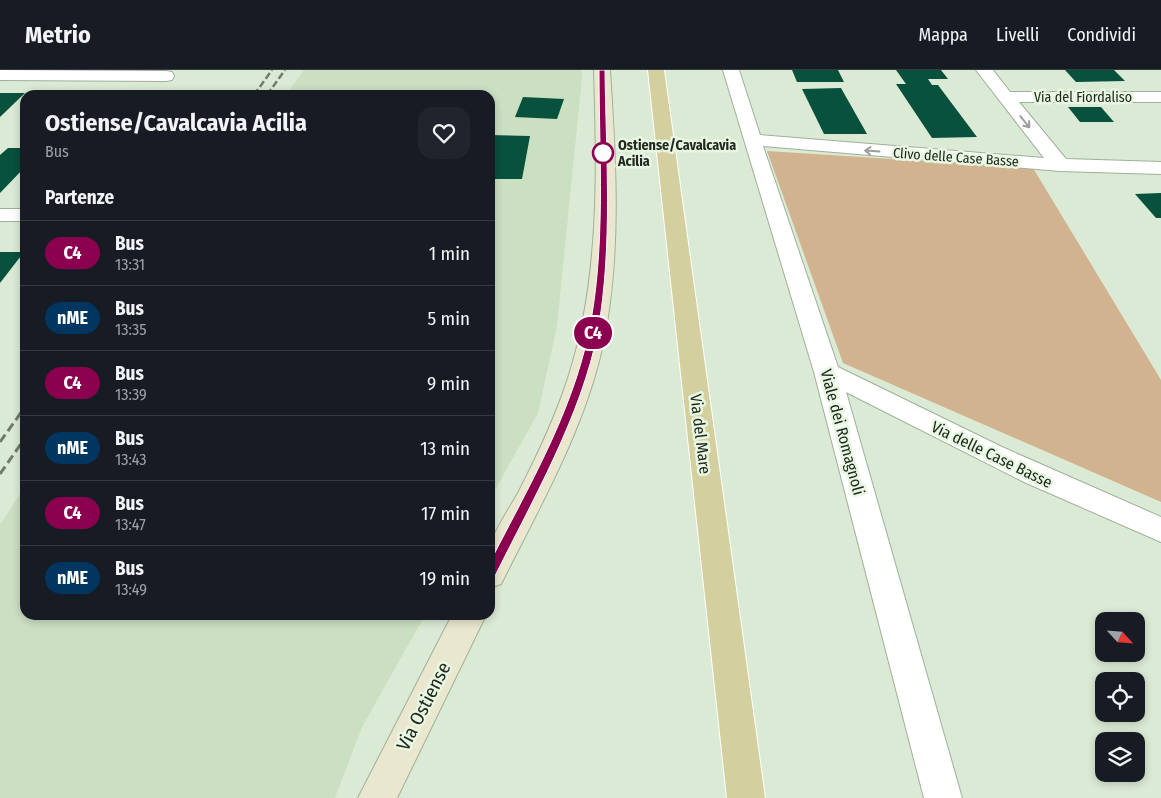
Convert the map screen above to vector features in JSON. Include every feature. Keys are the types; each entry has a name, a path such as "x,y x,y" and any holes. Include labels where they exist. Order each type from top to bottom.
{"main road":[{"path":"495,564 535,486 567,415 582,373 593,332 601,278 604,220 602,70"},
{"name":"Via del Mare","path":"656,70 746,798"},
{"name":"Via Ostiense","path":"377,798 467,620"}],"street":[{"name":"Viale dei Romagnoli","path":"731,70 827,372 943,798"},
{"path":"984,70 1060,165"},
{"path":"0,75 166,76"},
{"name":"Via del Fiordaliso","path":"1005,97 1161,97"},
{"name":"Clivo delle Case Basse","path":"752,140 1060,165 1161,168"},
{"path":"0,215 20,215"},
{"name":"Via delle Case Basse","path":"827,372 1055,484 1161,530"}],"shaded area":[{"path":"304,70 581,70 582,78 557,326 538,413 495,490 495,90 290,90"},
{"path":"767,151 1033,168 1161,380 1161,502 843,363"},
{"path":"20,494 20,620 422,620 362,727 335,798 0,798 0,525"}],"building":[{"path":"792,70 838,70 844,82 797,82"},
{"path":"896,70 941,70 948,79 928,79 932,85 938,85 977,137 932,138 896,84 906,84"},
{"path":"1065,70 1114,70 1125,81 1076,82"},
{"path":"841,88 867,134 824,134 802,89"},
{"path":"0,93 20,93 20,98 0,117"},
{"path":"523,97 564,99 557,119 515,117"},
{"path":"1068,107 1101,107 1114,122 1080,122"},
{"path":"495,135 530,136 522,179 495,179"},
{"path":"8,148 20,148 20,172 0,193 0,155"},
{"path":"1161,193 1161,218 1156,218 1135,194"},
{"path":"0,252 20,252 20,257 0,283"}],"railway":[{"path":"258,90 272,70"},
{"path":"271,90 285,70"},
{"path":"0,442 20,414"},
{"path":"0,474 20,445"}],"bus line":[{"name":"C4","path":"495,564 531,494 567,415 589,351 601,278 604,168 602,70"}],"place":[{"name":"Ostiense/Cavalcavia Acilia","path":"603,153"}]}
